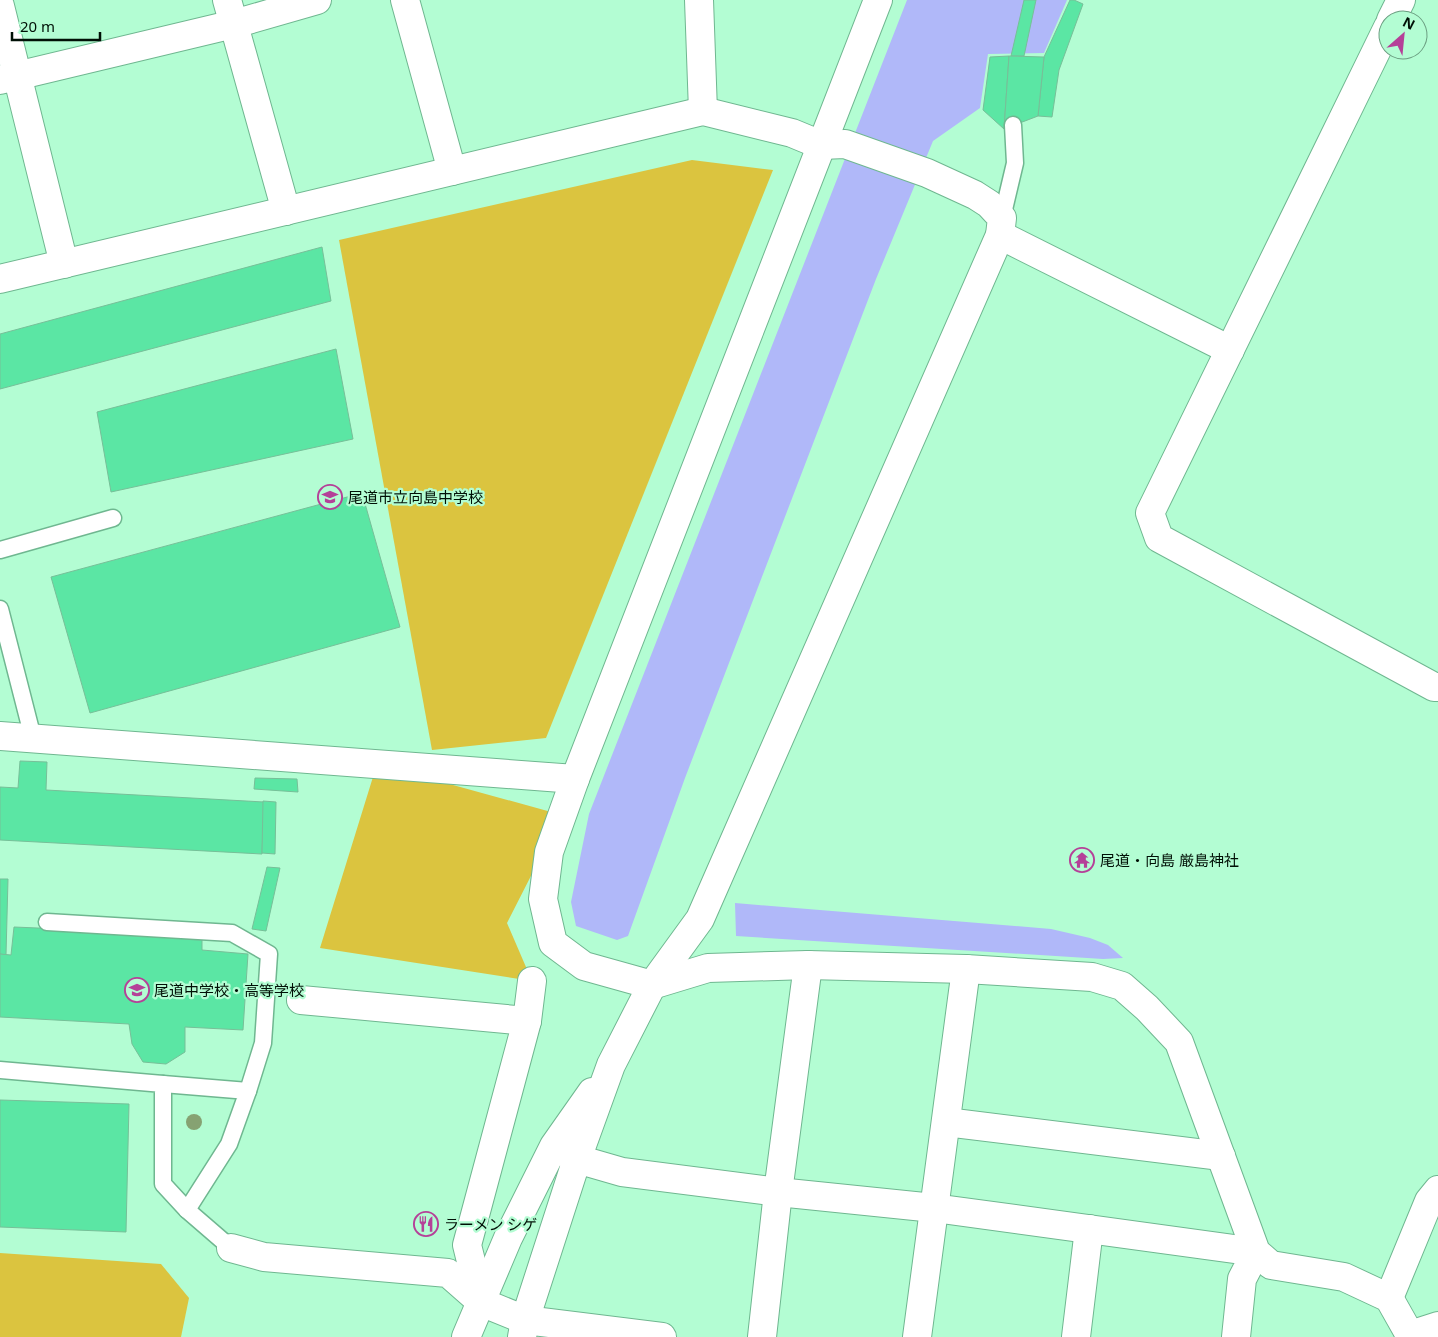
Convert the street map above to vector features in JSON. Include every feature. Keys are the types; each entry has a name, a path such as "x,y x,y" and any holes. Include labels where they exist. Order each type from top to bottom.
{"street":[{"path":"9,78 231,12 317,0"},
{"path":"405,0 452,171"},
{"path":"699,0 702,111"},
{"path":"878,0 833,144 575,779 549,852 543,899 553,943 584,966 652,985 708,968 808,965 966,969 1092,977 1122,986 1147,1008 1179,1042 1256,1252 1271,1265 1344,1277 1389,1298 1410,1336 1438,1326"},
{"path":"0,6 9,78 64,264"},
{"path":"231,12 286,211"},
{"path":"1378,47 1150,513 1159,538 1182,552 1434,687 1438,687"},
{"path":"0,279 702,111 833,144 927,172 989,204 1001,226 1230,350"},
{"path":"523,1328 577,1160 611,1065 652,985 700,919 1001,226"},
{"path":"0,736 575,779"},
{"path":"762,1337 778,1192 808,965"},
{"path":"917,1337 966,969"},
{"path":"481,1302 468,1245 528,1021 532,981"},
{"path":"302,1000 528,1021"},
{"path":"466,1337 508,1238 554,1146 611,1065"},
{"path":"946,1122 1220,1156"},
{"path":"554,1146 577,1160 622,1172 778,1192 934,1208 1256,1252"},
{"path":"1389,1298 1429,1201 1438,1190"},
{"path":"1076,1337 1090,1229"},
{"path":"231,1248 264,1257 448,1273 481,1302 523,1328 662,1337"},
{"path":"1236,1337 1242,1279 1256,1252"}],"lane":[{"path":"1001,226 1015,163 1014,125"},
{"path":"0,550 113,518"},
{"path":"0,609 33,738"},
{"path":"47,922 232,933 269,954 263,1043 248,1091 229,1144 187,1210"},
{"path":"0,1070 248,1091"},
{"path":"163,1084 163,1184 187,1210 231,1248"}],"shaded area":[{"path":"692,160 773,170 546,738 432,750 339,240"},
{"path":"377,764 562,815 507,923 532,981 320,948"},
{"path":"0,1253 161,1264 189,1298 181,1337 0,1337"}],"water":[{"path":"907,0 1067,0 1044,53 988,54 980,108 933,141 876,279 685,778 628,936 617,940 576,926 571,902 589,814"},
{"path":"735,903 1051,929 1090,938 1108,945 1123,958 1103,959 736,936"}],"building":[{"path":"1024,0 1036,0 1024,56 1011,56"},
{"path":"1070,0 1083,4 1059,70 1052,117 1038,116 1044,57"},
{"path":"1009,56 1004,129 983,110 990,57"},
{"path":"1009,56 1044,57 1038,116 1004,129"},
{"path":"322,247 331,301 0,389 0,334"},
{"path":"336,349 353,439 111,492 97,412"},
{"path":"362,493 400,627 90,713 51,577"},
{"path":"20,761 47,762 46,790 264,802 262,854 0,840 0,787 18,788"},
{"path":"255,778 297,779 298,792 254,789"},
{"path":"263,801 276,802 275,854 262,853"},
{"path":"267,867 280,868 266,931 252,929"},
{"path":"0,879 8,879 6,955 0,954"},
{"path":"14,927 202,935 202,950 248,954 243,1030 185,1027 185,1052 166,1064 143,1062 132,1044 129,1024 0,1017 0,954 11,955"},
{"path":"0,1100 129,1104 126,1232 0,1227"}],"place":[{"name":"尾道市立向島中学校","path":"330,497"},
{"name":"尾道・向島 厳島神社","path":"1082,860"},
{"name":"尾道中学校・高等学校","path":"137,990"},
{"name":"ラーメン シゲ","path":"426,1224"}]}
